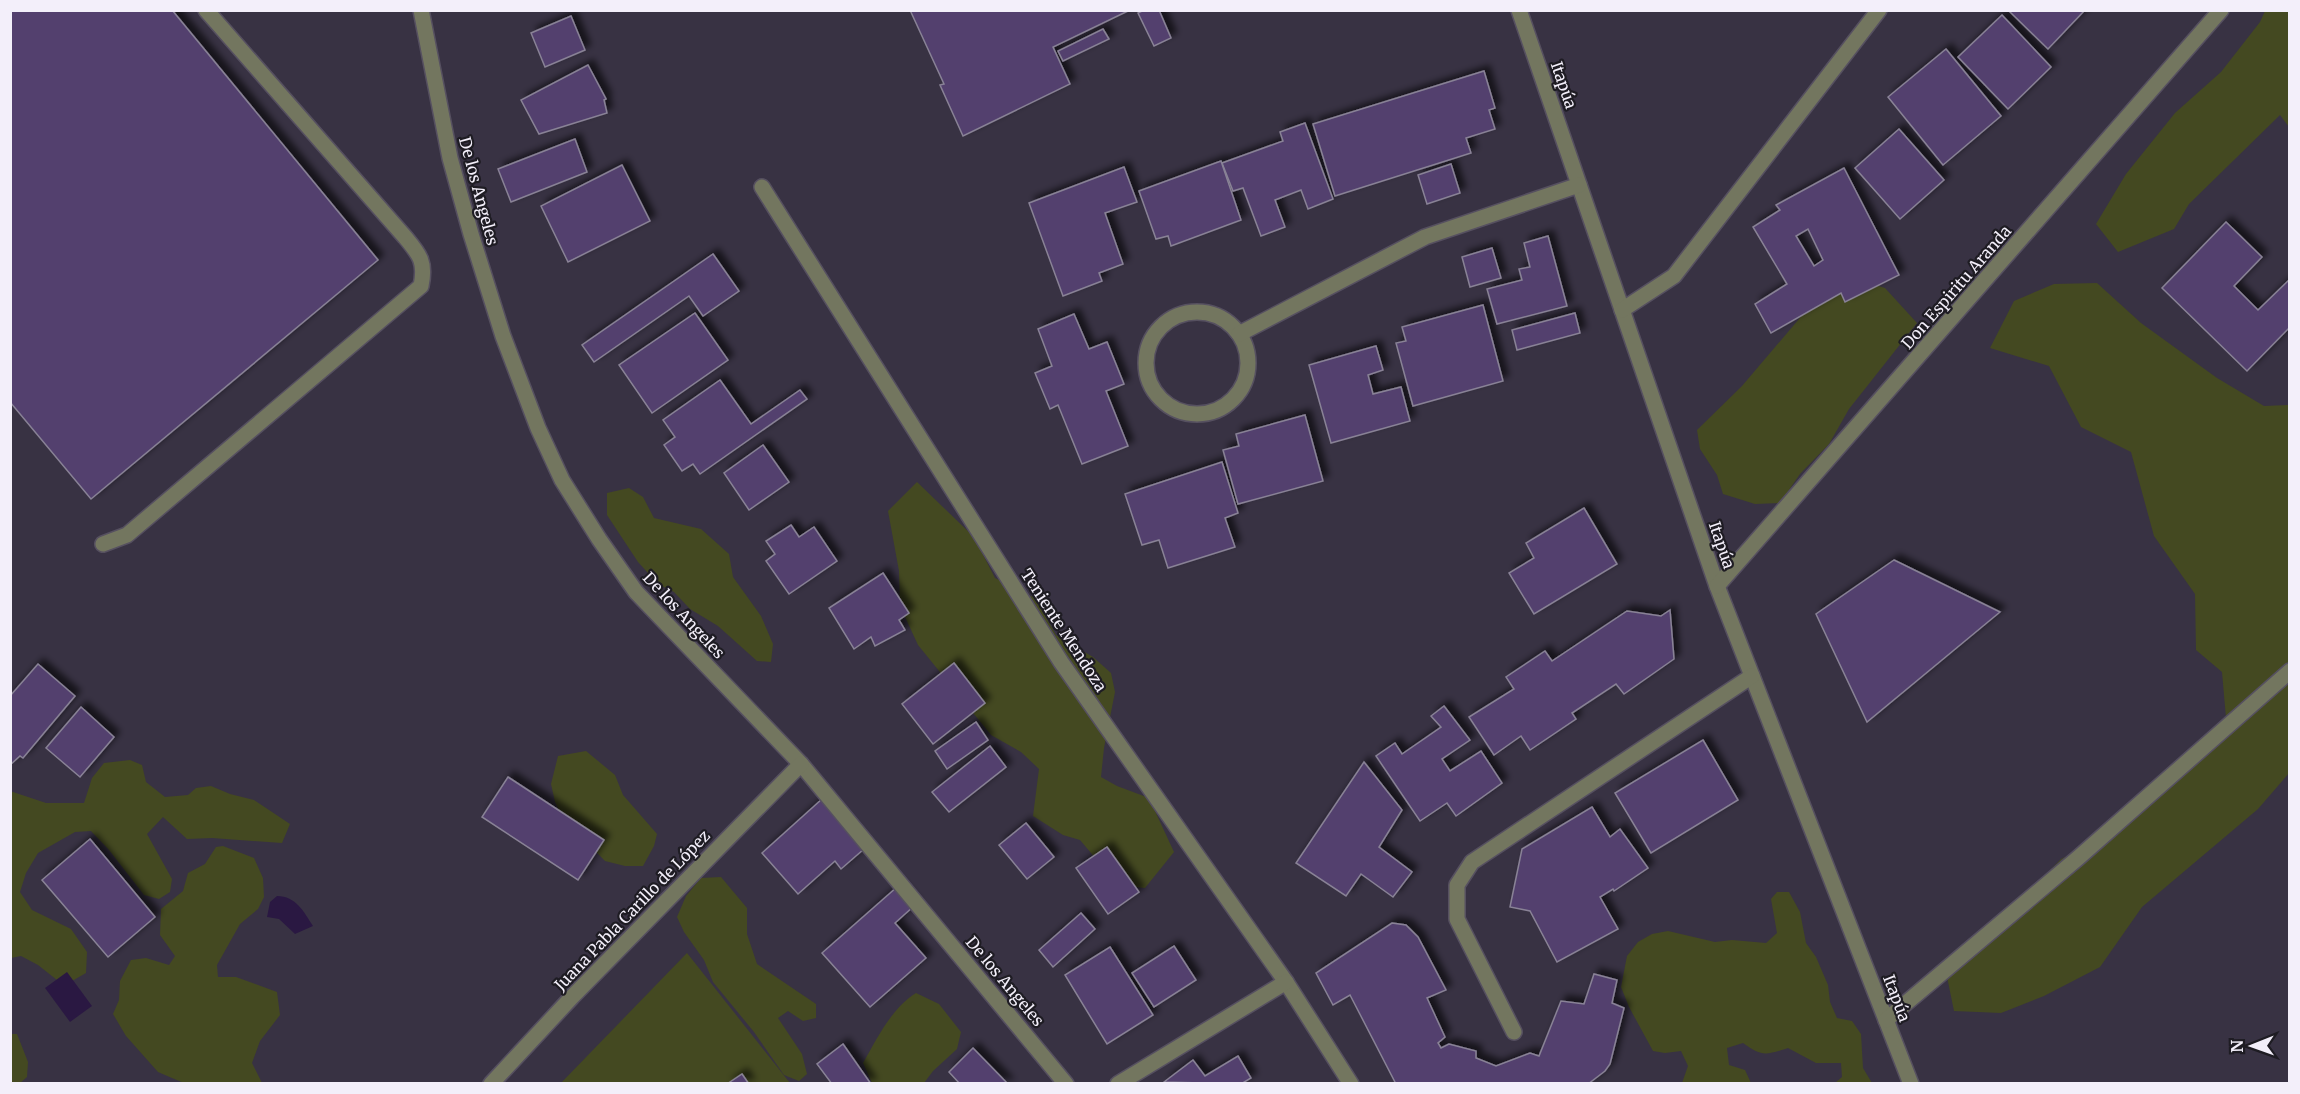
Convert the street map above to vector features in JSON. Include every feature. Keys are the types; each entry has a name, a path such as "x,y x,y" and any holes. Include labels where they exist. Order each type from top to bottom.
{"street":[{"path":"103,544 127,535 413,293 421,286 425,269 419,255 405,237 206,10"},
{"name":"De los Angeles","path":"421,10 450,158 471,234 503,336 538,428 562,480 636,592 801,764 1066,1083"},
{"name":"Itapúa","path":"1519,10 1717,586 1911,1083"},
{"path":"1622,310 1674,276 1879,10"},
{"name":"Don Espiritu Aranda","path":"1717,586 2221,10"},
{"path":"1239,334 1425,237 1579,185"},
{"name":"Teniente Mendoza","path":"762,187 1061,662 1286,982 1351,1083"},
{"path":"1197,311 1221,317 1239,334 1248,357 1245,382 1231,403 1209,414 1184,414 1162,402 1148,381 1146,357 1154,334 1173,317 1197,311"},
{"path":"1886,1020 2078,858 2289,671"},
{"path":"1514,1032 1457,919 1457,885 1472,862 1752,676"},
{"name":"Juana Pabla Carillo de López","path":"490,1083 801,764"},
{"path":"1118,1083 1286,982"}],"green space":[{"path":"2265,11 2289,11 2289,127 2280,115 2189,204 2174,229 2118,252 2096,224 2126,174 2175,113 2221,72 2260,22"},
{"path":"1838,273 1885,288 1917,323 1849,409 1829,444 1800,474 1780,503 1755,504 1723,494 1717,475 1700,449 1697,430 1742,386"},
{"path":"2097,283 2141,323 2217,378 2264,406 2289,405 2289,773 2258,809 2142,907 2100,967 2044,996 2001,1013 1954,1011 1945,967 1984,938 2061,859 2125,827 2226,718 2222,672 2196,650 2195,594 2154,536 2131,452 2081,427 2049,366 1990,348 2014,301 2054,284"},
{"path":"917,482 974,537 995,578 1035,598 1056,635 1093,657 1111,673 1115,692 1101,777 1117,786 1149,798 1174,852 1145,888 1118,885 1080,840 1063,835 1033,816 1039,769 1021,752 991,735 918,645 900,606 899,571 888,511"},
{"path":"629,488 643,497 654,518 701,529 729,554 733,577 761,616 773,644 771,662 757,661 718,626 690,609 674,592 658,584 638,562 607,515 607,493"},
{"path":"586,751 615,775 623,795 657,834 654,846 643,866 625,866 605,861 563,818 555,802 551,784 558,756"},
{"path":"130,760 142,765 146,782 165,797 188,795 196,788 211,786 254,800 290,824 282,843 212,838 187,839 163,817 147,834 172,879 170,892 159,899 144,895 91,831 75,832 38,853 26,873 20,892 32,910 71,929 87,952 86,973 72,981 57,980 38,965 21,956 11,958 10,791 46,803 84,803 92,778 104,763"},
{"path":"223,846 254,858 263,878 264,897 258,909 240,924 217,965 218,977 236,977 277,992 280,1015 260,1041 252,1063 262,1083 184,1083 158,1072 126,1036 113,1014 119,1000 120,981 131,960 146,958 169,965 175,956 160,935 161,909 183,891 188,873 205,864 216,847"},
{"path":"721,877 747,908 747,934 757,964 816,1004 816,1018 803,1021 788,1011 778,1018 802,1054 807,1074 799,1081 784,1075 754,1032 713,982 704,960 684,932 677,917 686,896 701,878"},
{"path":"1777,892 1789,892 1800,912 1806,943 1816,957 1828,985 1830,1002 1837,1018 1852,1021 1861,1034 1863,1068 1872,1083 1835,1083 1842,1077 1841,1063 1816,1063 1788,1048 1760,1053 1743,1043 1727,1048 1729,1065 1745,1070 1751,1083 1682,1083 1688,1066 1681,1051 1665,1053 1653,1051 1629,1007 1621,987 1627,956 1638,942 1652,934 1668,931 1715,942 1732,940 1766,943 1777,933 1771,899"},
{"path":"687,953 790,1083 560,1084"},
{"path":"916,993 939,1004 961,1032 957,1049 933,1071 924,1083 872,1083 863,1063 892,1015"},
{"path":"10,1034 17,1034 28,1062 27,1077 20,1083 11,1083"}],"shaded area":[{"path":"277,896 294,902 303,910 313,926 295,934 279,919 267,917 270,902"},
{"path":"67,972 92,1006 70,1022 45,988"}],"building":[{"path":"10,10 172,10 378,260 91,499 10,402"},
{"path":"910,10 1130,10 1053,47 1070,84 963,136 940,85 944,84"},
{"path":"1144,10 1159,10 1171,38 1154,46 1138,13"},
{"path":"2008,10 2085,10 2048,49"},
{"path":"2002,15 2051,67 2008,109 1958,57"},
{"path":"571,16 585,50 545,67 531,33"},
{"path":"1103,29 1109,39 1063,61 1058,51"},
{"path":"1946,49 2001,116 1943,165 1888,97"},
{"path":"588,65 606,99 604,100 607,113 539,134 521,100"},
{"path":"1484,71 1495,108 1489,110 1495,129 1466,138 1471,153 1335,196 1313,124"},
{"path":"1305,123 1333,199 1308,209 1301,190 1275,200 1285,227 1261,236 1243,188 1233,191 1222,163 1283,141 1280,132"},
{"path":"1899,129 1944,180 1900,219 1855,168"},
{"path":"575,139 587,172 511,202 498,169"},
{"path":"1221,161 1241,220 1171,246 1168,236 1156,239 1139,191"},
{"path":"1451,164 1460,193 1427,204 1418,175"},
{"path":"622,165 650,221 568,262 541,206"},
{"path":"1124,167 1137,202 1105,213 1123,264 1099,273 1102,281 1063,296 1029,203"},
{"path":"1844,168 1899,275 1845,302 1841,293 1771,333 1755,304 1787,284 1753,227 1780,210 1776,205","holes":["1808,229 1823,260 1814,266 1796,236"]},
{"path":"2226,222 2262,257 2234,286 2258,310 2290,279 2290,327 2247,371 2162,288"},
{"path":"1548,236 1567,306 1497,324 1487,289 1522,280 1519,269 1530,267 1524,243"},
{"path":"1492,248 1501,278 1470,287 1462,257"},
{"path":"713,254 739,291 703,316 689,296 594,362 582,345"},
{"path":"1483,305 1503,381 1413,406 1396,343 1406,341 1402,327"},
{"path":"695,313 728,360 652,413 619,365"},
{"path":"1575,313 1580,333 1517,350 1512,330"},
{"path":"1074,314 1089,349 1107,342 1124,384 1106,391 1128,446 1082,464 1058,405 1050,409 1035,373 1052,366 1038,329"},
{"path":"1376,346 1383,370 1368,375 1373,394 1401,387 1410,421 1331,443 1309,365"},
{"path":"720,380 751,424 800,390 807,399 700,474 693,464 682,471 664,445 675,437 663,420"},
{"path":"1305,415 1323,481 1238,504 1223,450 1239,446 1236,434"},
{"path":"763,445 789,482 749,510 724,473"},
{"path":"1222,462 1238,513 1225,518 1235,547 1168,568 1159,540 1142,545 1125,494"},
{"path":"1584,508 1617,564 1534,614 1509,573 1534,558 1526,543"},
{"path":"791,525 799,537 814,527 837,561 789,594 766,561 775,554 766,541"},
{"path":"1894,560 2000,612 1867,722 1816,614"},
{"path":"883,573 909,613 899,620 905,630 875,646 871,637 854,649 829,608"},
{"path":"1670,610 1674,659 1624,694 1616,684 1572,713 1576,719 1530,750 1521,736 1494,755 1469,717 1514,689 1506,677 1545,651 1552,661 1627,611 1661,616"},
{"path":"954,663 985,703 933,744 902,704"},
{"path":"38,664 75,696 23,758 20,756 10,765 10,696"},
{"path":"1444,706 1470,740 1442,759 1450,771 1481,751 1502,783 1456,816 1447,803 1420,821 1376,756 1395,743 1402,754 1441,727 1431,716"},
{"path":"81,707 114,737 80,777 46,748"},
{"path":"976,722 988,740 947,769 935,751"},
{"path":"1703,740 1738,800 1651,853 1615,793"},
{"path":"990,746 1006,767 949,812 932,792"},
{"path":"1364,762 1402,810 1379,847 1412,872 1393,897 1361,874 1346,896 1296,863"},
{"path":"508,777 604,840 578,880 482,817"},
{"path":"822,799 864,849 841,869 835,861 798,894 762,853"},
{"path":"1592,807 1610,837 1620,829 1648,868 1614,891 1613,889 1600,897 1618,929 1557,962 1530,911 1510,907 1522,849"},
{"path":"1026,823 1054,857 1027,879 999,845"},
{"path":"90,839 155,917 108,957 42,880"},
{"path":"1107,847 1139,892 1108,914 1076,868"},
{"path":"897,887 914,906 895,923 926,958 870,1007 822,953"},
{"path":"1081,913 1095,929 1053,967 1039,950"},
{"path":"1392,923 1406,925 1418,937 1446,990 1427,998 1445,1037 1438,1043 1441,1048 1449,1044 1476,1051 1476,1058 1496,1066 1530,1053 1539,1056 1561,1001 1584,1004 1594,974 1617,980 1612,1003 1624,1008 1610,1064 1605,1071 1588,1084 1396,1084 1350,995 1333,1005 1316,973"},
{"path":"1174,946 1196,980 1154,1007 1132,973"},
{"path":"1110,947 1153,1015 1107,1044 1065,975"},
{"path":"843,1044 871,1084 832,1084 817,1064"},
{"path":"973,1048 1008,1084 960,1084 949,1072"},
{"path":"1238,1056 1251,1078 1241,1084 1164,1082 1193,1060 1205,1076"},
{"path":"742,1074 749,1084 727,1084"}]}
